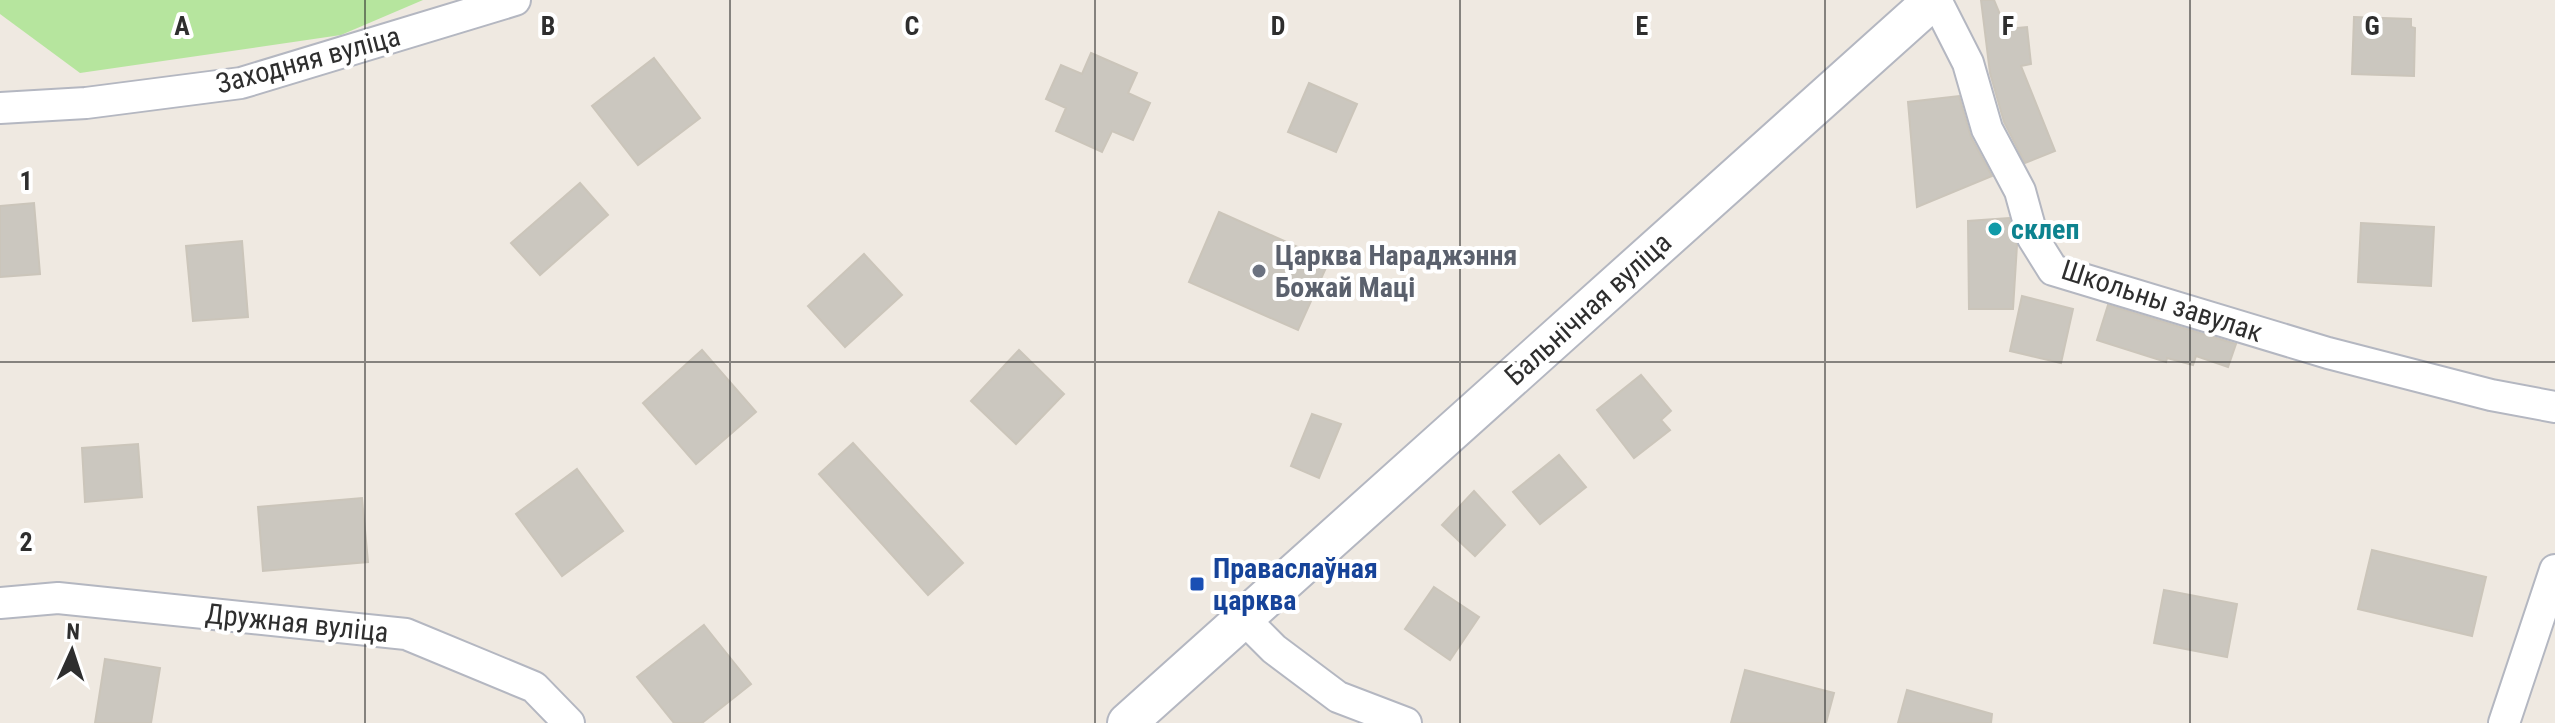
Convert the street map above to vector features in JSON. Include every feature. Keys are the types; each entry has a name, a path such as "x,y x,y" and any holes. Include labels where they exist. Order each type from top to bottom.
{"street":[{"name":"Заходняя вуліца","path":"0,108 86,103 241,83 515,0"},
{"name":"Школьны завулак","path":"1934,0 1968,63 1987,129 2020,191 2033,238 2053,270 2328,353 2491,395 2555,407"},
{"name":"Бальнічная вуліца","path":"1127,723 1934,0"},
{"path":"2504,723 2555,570"},
{"name":"Дружная вуліца","path":"0,603 58,598 406,634 534,687 569,723"},
{"path":"1243,618 1274,649 1338,697 1406,723"}],"green space":[{"path":"0,0 423,0 341,35 80,73 0,14"}],"building":[{"path":"1981,0 1994,0 2006,29 2027,27 2031,64 2021,66 2055,151 2025,163 2004,122 1990,73"},
{"path":"2354,17 2411,19 2411,27 2415,28 2414,76 2352,74"},
{"path":"1091,53 1137,73 1128,93 1150,103 1133,140 1112,131 1102,152 1056,131 1066,108 1046,99 1061,65 1082,74"},
{"path":"654,58 700,118 638,165 592,106"},
{"path":"1309,83 1357,104 1336,152 1288,132"},
{"path":"1959,96 1971,137 1992,176 1917,207 1908,102"},
{"path":"580,183 608,215 540,275 511,243"},
{"path":"34,203 40,274 0,277 0,206"},
{"name":"Царква Нараджэння Божай Маці","path":"1219,212 1329,261 1298,330 1189,282"},
{"path":"2009,218 2017,245 2013,309 1969,309 1968,221"},
{"path":"2361,223 2434,227 2431,286 2358,282"},
{"path":"242,241 248,317 193,321 186,246"},
{"path":"864,254 902,295 845,347 808,306"},
{"path":"2022,296 2073,309 2061,363 2010,351"},
{"path":"2108,305 2236,344 2228,367 2196,356 2193,365 2167,358 2166,362 2097,340"},
{"path":"702,350 756,412 696,464 643,403"},
{"path":"1019,350 1064,394 1016,444 971,401"},
{"path":"1641,375 1671,411 1661,420 1670,430 1634,458 1597,410"},
{"path":"1312,414 1341,424 1319,478 1291,466"},
{"path":"853,443 963,563 928,595 819,474"},
{"path":"138,444 142,497 85,502 82,448"},
{"path":"1559,455 1586,487 1540,524 1513,492"},
{"path":"577,469 623,531 562,576 516,514"},
{"path":"1474,491 1505,525 1475,556 1442,525"},
{"path":"362,498 368,562 263,571 258,507"},
{"path":"2372,550 2486,577 2472,636 2358,609"},
{"path":"1434,587 1479,617 1450,660 1405,629"},
{"path":"2164,590 2237,604 2227,657 2154,643"},
{"path":"704,625 751,684 702,723 674,723 637,677"},
{"path":"105,659 160,668 151,723 95,723"},
{"path":"1745,670 1834,693 1826,723 1731,723"},
{"path":"1907,690 1992,714 1991,723 1898,723"}],"place":[{"name":"склеп","path":"1995,229"},
{"name":"Царква Нараджэння Божай Маці","path":"1259,271"},
{"name":"Праваслаўная царква","path":"1197,584"}]}
